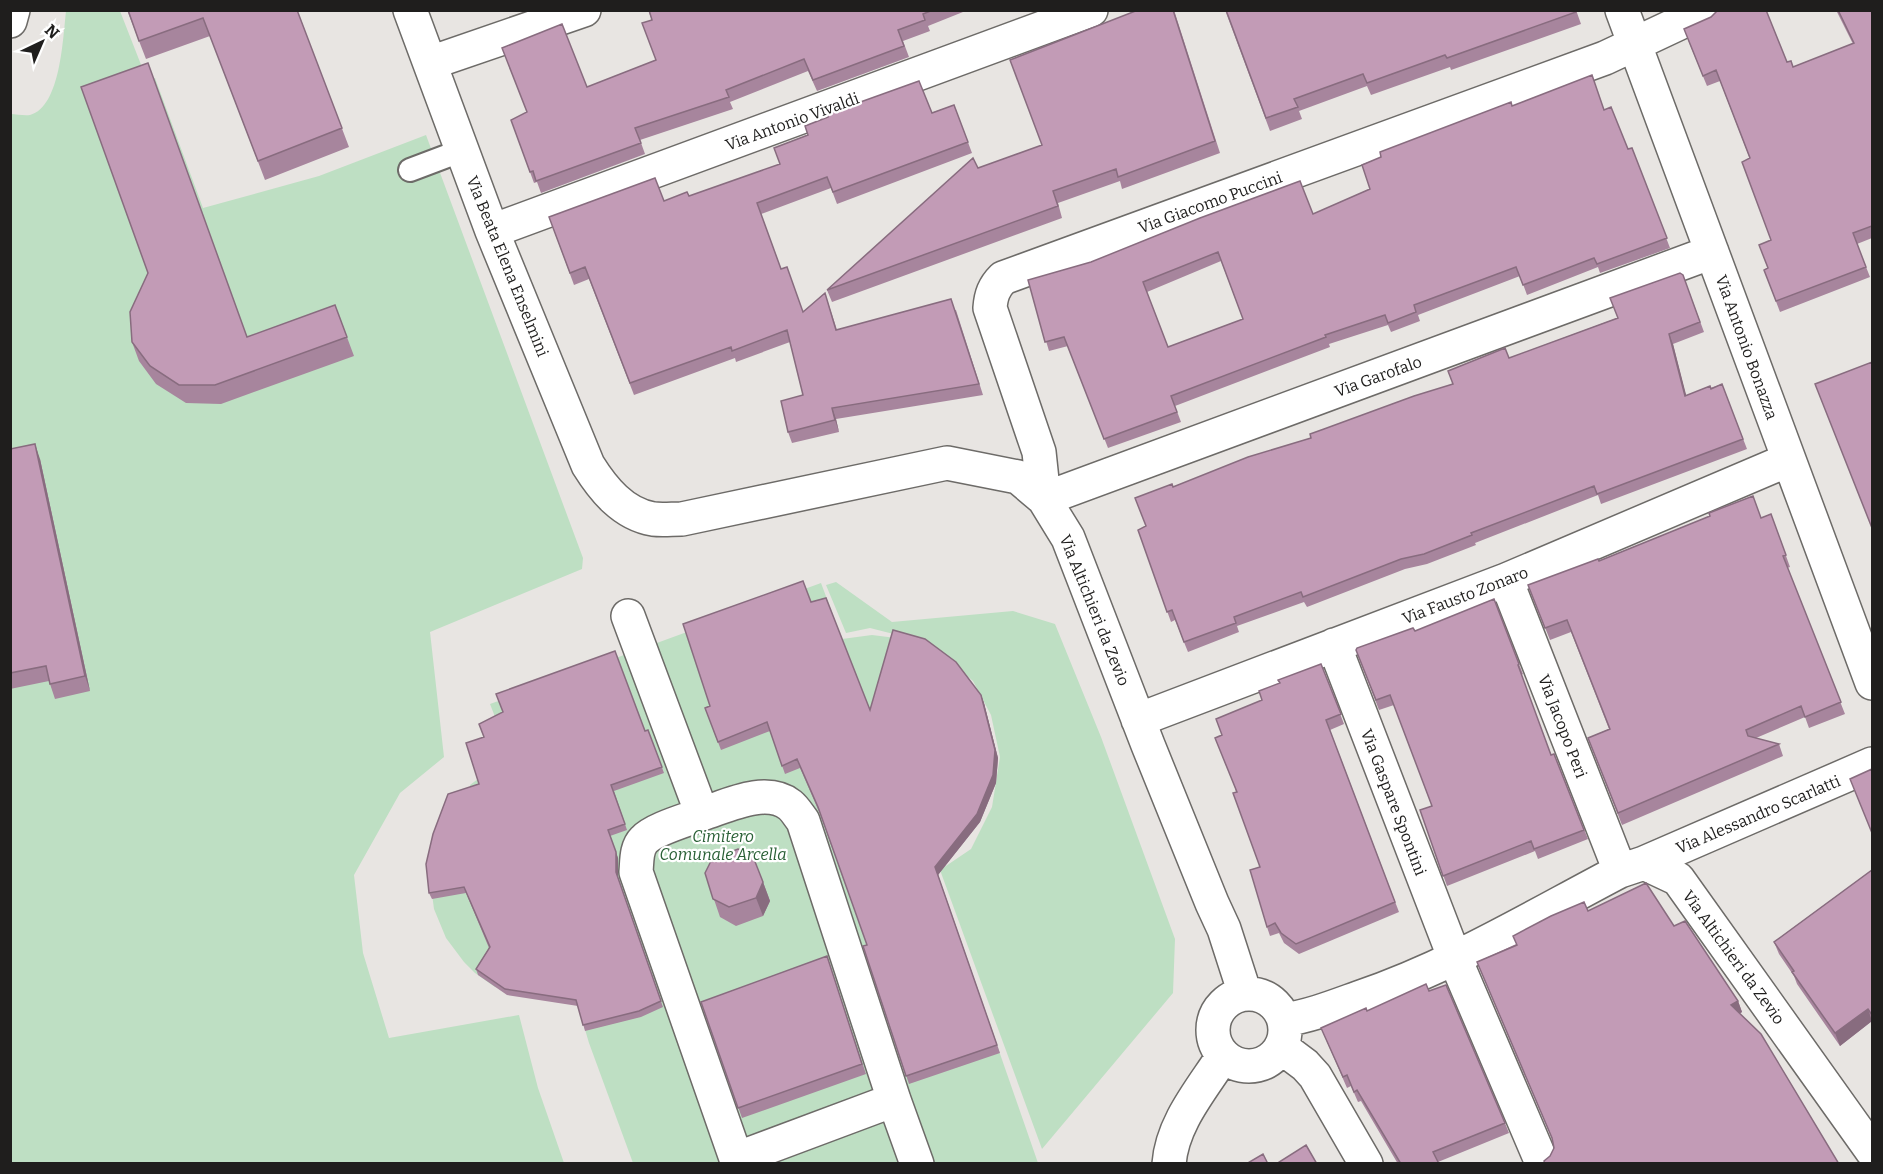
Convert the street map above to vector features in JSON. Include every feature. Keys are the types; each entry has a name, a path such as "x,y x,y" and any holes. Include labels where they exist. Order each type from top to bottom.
{"street":[{"name":"Via Beata Elena Enselmini","path":"410,10 492,231 588,465 604,490 626,508"},
{"path":"430,63 584,10"},
{"name":"Via Antonio Vivaldi","path":"492,231 1091,10"},
{"name":"Via Antonio Bonazza","path":"1622,10 1872,683"},
{"name":"Via Giacomo Puccini","path":"1044,499 1039,452 990,308 995,287 1003,278 1605,58 1707,10"},
{"name":"Via Garofalo","path":"1044,499 1712,252"},
{"name":"Via Fausto Zonaro","path":"1138,720 1506,580 1788,460"},
{"name":"Via Altichieri da Zevio","path":"626,508 651,519 681,519 947,463 1018,477 1044,499 1068,538 1138,720 1224,929 1245,994"},
{"name":"Via Jacopo Peri","path":"1506,580 1632,867"},
{"path":"628,616 702,814"},
{"name":"Via Gaspare Spontini","path":"1334,645 1455,959"},
{"name":"Via Alessandro Scarlatti","path":"1632,867 1872,764"},
{"path":"894,1100 737,1161 636,872 637,852 644,840 655,833 702,814 754,798 773,798 790,805 802,820 917,1164"},
{"path":"1366,1164 1316,1076 1305,1065 1282,1033 1278,1008 1269,999 1257,994 1232,997 1222,1005 1215,1016 1212,1029 1215,1042 1223,1056 1245,1066 1257,1065 1269,1059 1282,1033 1306,1016 1382,990 1455,959 1632,867"},
{"name":"Via Altichieri da Zevio","path":"1632,867 1678,879 1872,1151"},
{"path":"1455,959 1539,1156"},
{"path":"1169,1164 1170,1148 1186,1113 1223,1056"}],"lane":[{"path":"410,170 463,150"}],"green space":[{"path":"66,11 120,11 147,80 155,78 203,208 319,176 426,135 583,558 582,569 430,632 444,757 400,793 354,875 363,953 389,1038 519,1015 538,1088 564,1163 11,1163 11,114 30,115 40,109 48,99 58,69"},
{"path":"836,582 892,622 1013,611 1055,624 1101,737 1175,939 1173,993 1042,1149 940,870 971,849 992,807 1000,757 991,715 973,681 948,659 921,641 870,628 846,633 826,585"},
{"name":"Cimitero Comunale Arcella","path":"821,583 842,639 872,635 896,638 973,830 960,847 935,867 1038,1163 633,1163 589,1043 576,999 495,987 464,962 446,938 434,909 430,879 471,792 470,785 495,766 481,730 497,722 490,704"}],"building":[{"path":"128,10 297,10 342,128 258,161 203,18 139,41"},
{"path":"649,10 933,10 923,14 925,20 898,30 904,46 813,80 804,59 726,90 729,97 635,128 641,143 536,181 533,171 530,172 511,120 527,112 502,48 562,24 587,87 656,60 642,23 652,20"},
{"path":"1138,10 1173,10 1215,141 1118,177 1116,169 1053,191 1058,206 827,290 973,158 978,168 1042,145 1010,60"},
{"path":"1226,10 1576,10 1576,12 1447,58 1445,55 1367,83 1363,74 1294,99 1298,107 1266,118"},
{"path":"1718,10 1766,10 1787,62 1791,61 1793,67 1854,43 1838,10 1872,10 1872,226 1853,233 1866,267 1776,301 1764,270 1768,268 1759,245 1771,240 1742,162 1750,158 1716,70 1703,76 1684,29 1711,17"},
{"path":"148,63 247,337 335,305 347,337 215,385 179,385 150,366 132,342 130,312 148,273 81,87"},
{"path":"1592,75 1604,110 1611,107 1628,149 1632,148 1667,238 1597,264 1594,258 1523,285 1516,267 1414,305 1416,312 1388,323 1385,315 1325,335 1326,337 1171,396 1177,412 1104,439 1064,337 1045,342 1028,280 1091,262 1300,181 1313,214 1370,189 1362,165 1381,157 1380,152 1511,102 1512,106","holes":["1218,252 1243,319 1168,347 1143,282"]},
{"path":"919,81 932,113 954,105 968,142 833,192 827,177 757,203 781,269 787,267 803,312 825,293 836,330 951,299 979,384 832,408 835,420 788,432 781,401 803,395 787,330 732,351 731,347 630,383 585,267 570,273 549,217 655,178 664,201 687,192 689,196 780,164 774,148 808,135 805,126 828,117 827,114"},
{"path":"1680,273 1683,275 1700,322 1669,334 1685,396 1722,384 1743,439 1597,494 1594,486 1471,533 1472,535 1424,554 1401,559 1303,597 1301,592 1234,617 1236,623 1184,642 1172,610 1167,612 1138,530 1146,526 1135,498 1172,484 1173,487 1248,457 1311,438 1310,434 1453,384 1448,371 1505,348 1509,358 1618,318 1610,298"},
{"path":"1872,362 1872,528 1815,384"},
{"path":"35,444 85,676 50,684 46,666 10,673 10,449"},
{"path":"1753,496 1761,518 1771,514 1786,555 1783,556 1841,702 1805,717 1801,706 1746,730 1748,736 1779,744 1618,813 1588,738 1610,729 1567,620 1545,628 1528,585 1598,559 1599,561"},
{"path":"803,581 811,602 826,598 870,710 893,630 925,639 956,662 981,695 995,750 993,775 977,814 935,867 997,1045 906,1076 863,946 867,945 818,807 797,759 782,766 767,722 718,742 705,708 710,706 683,624"},
{"path":"1494,599 1551,755 1554,754 1584,830 1534,849 1531,841 1443,876 1420,810 1432,806 1390,695 1376,700 1356,650 1413,628 1415,631"},
{"path":"615,651 645,731 648,730 662,767 611,785 625,824 608,830 616,852 616,872 661,1001 639,1011 583,1025 576,1000 505,989 476,969 490,947 464,887 429,893 426,864 433,834 448,794 479,784 466,743 484,737 479,724 503,712 496,694"},
{"path":"1321,664 1341,714 1326,720 1395,902 1296,944 1281,933 1275,923 1267,927 1250,870 1260,867 1233,793 1237,792 1215,738 1222,735 1216,719 1262,700 1259,691 1280,683 1278,680"},
{"path":"1872,769 1872,833 1850,779"},
{"path":"738,849 752,854 763,882 756,898 729,907 713,899 705,873 712,859"},
{"path":"1872,870 1872,1015 1868,1009 1835,1033 1774,942"},
{"path":"1646,883 1674,926 1685,921 1738,1001 1731,1005 1761,1034 1839,1164 1545,1164 1544,1161 1554,1148 1552,1138 1477,962 1517,945 1513,936 1551,916 1584,902 1588,911"},
{"path":"827,956 862,1064 738,1108 701,1002"},
{"path":"1426,984 1429,991 1446,985 1505,1123 1433,1152 1439,1164 1401,1164 1357,1090 1354,1092 1347,1075 1343,1077 1321,1028 1366,1008 1367,1011"},
{"path":"1306,1145 1317,1164 1276,1164"},
{"path":"1263,1154 1268,1164 1246,1164"}]}
